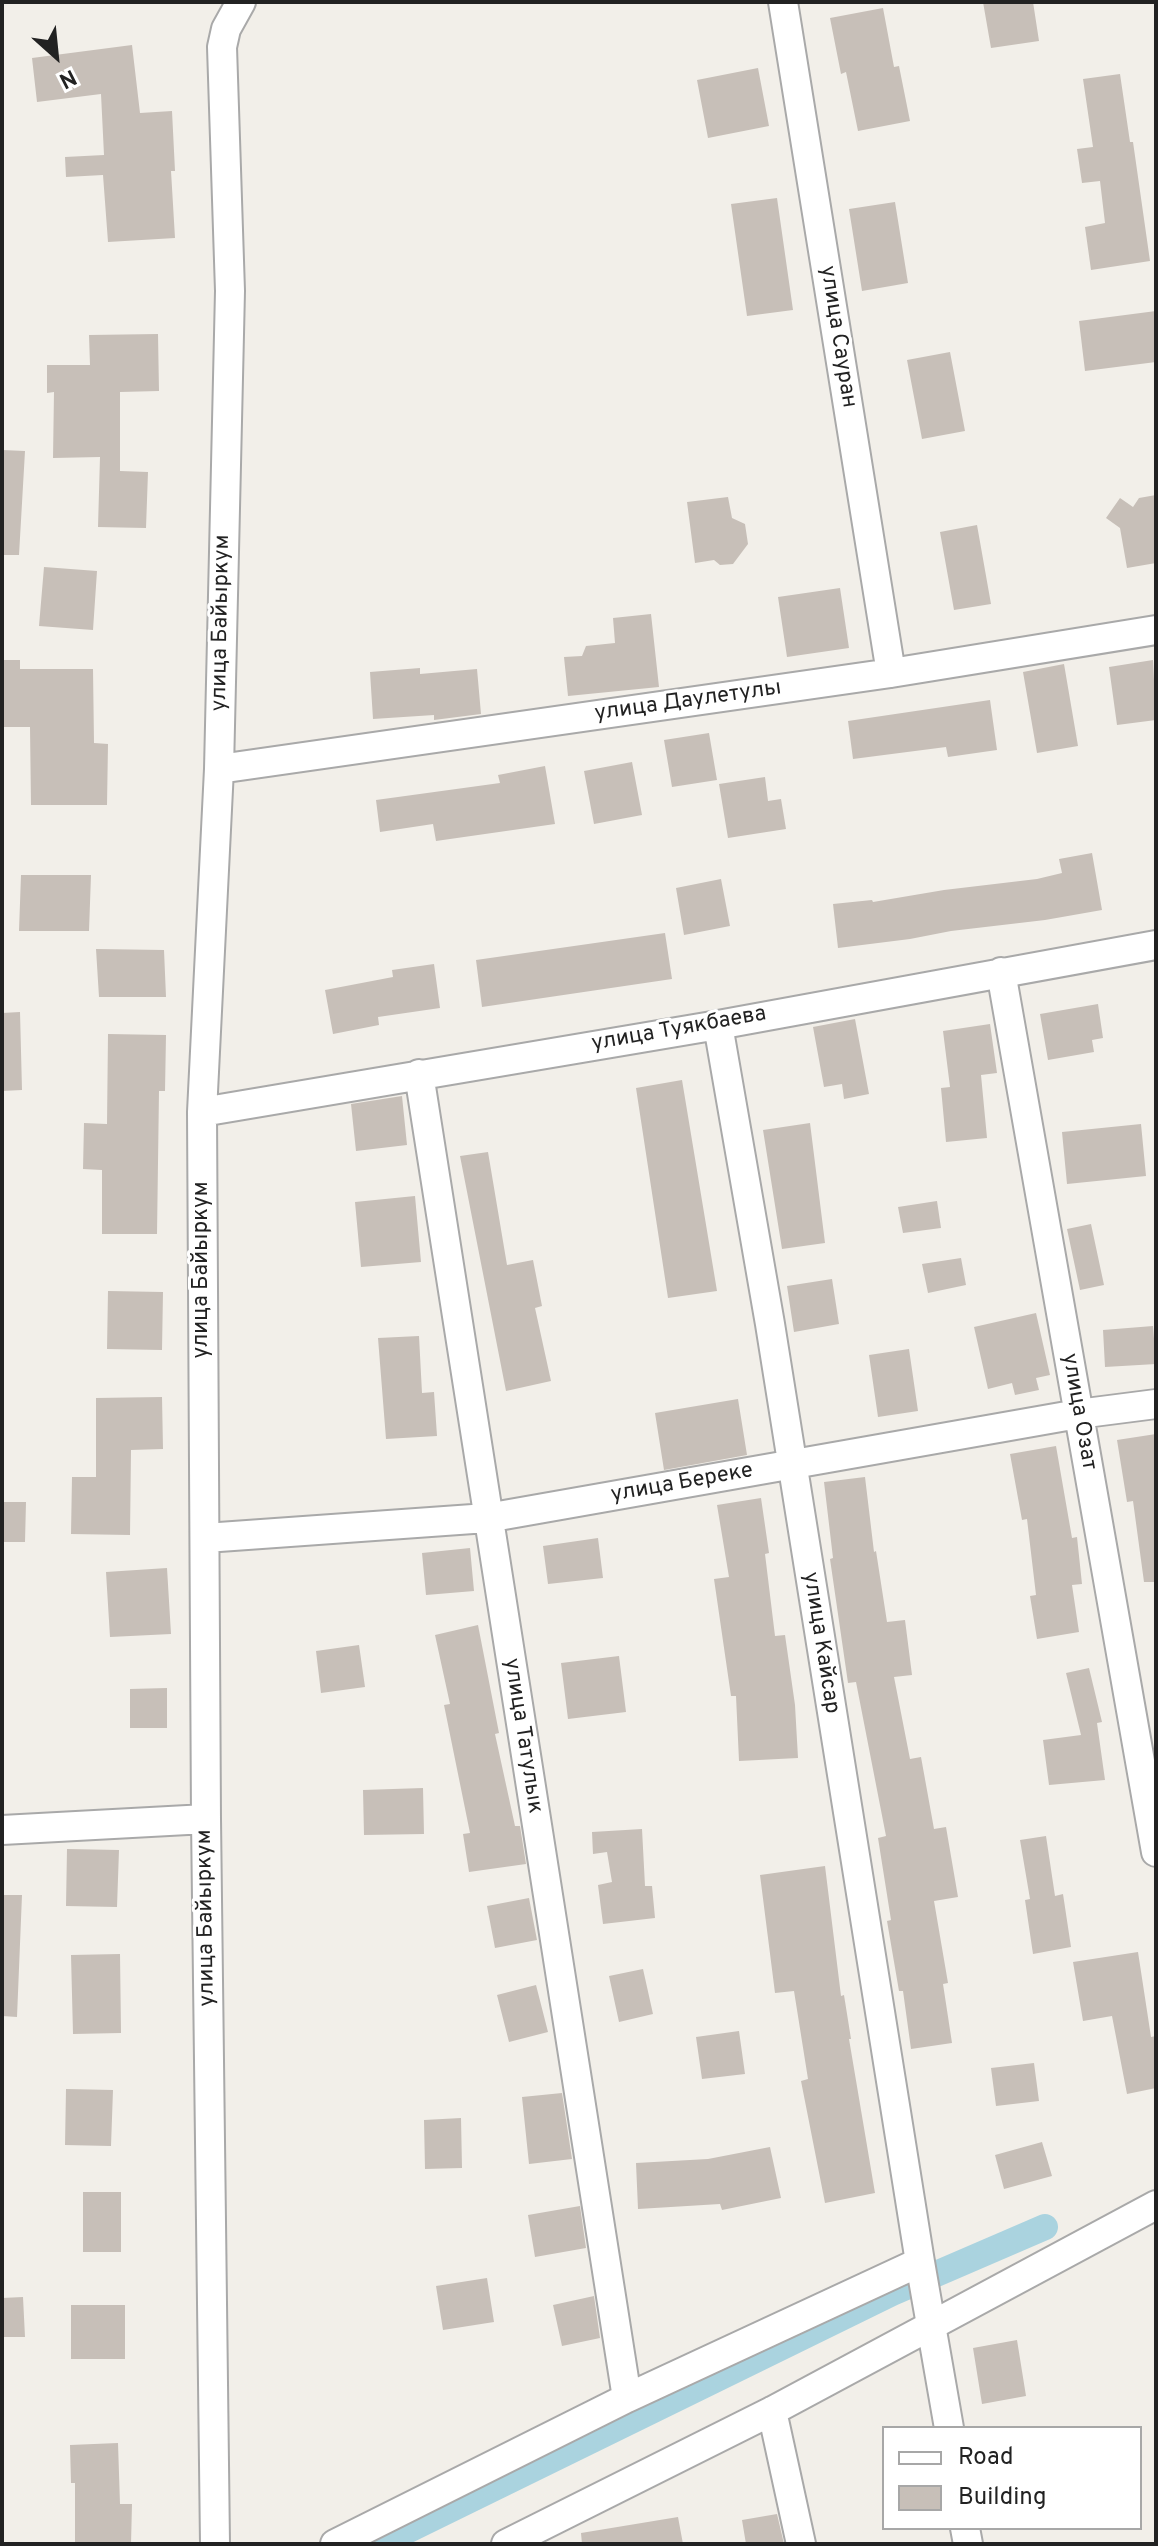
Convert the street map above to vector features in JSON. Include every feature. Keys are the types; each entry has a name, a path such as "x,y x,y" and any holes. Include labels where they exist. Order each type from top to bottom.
{"street":[{"name":"улица Байыркум","path":"215,2544 206,1819 202,1112 219,769 230,291 222,47 226,29 241,2"},
{"name":"улица Сауран","path":"783,2 891,673"},
{"name":"улица Даулетулы","path":"219,769 891,673 1156,630"},
{"name":"улица Туякбаева","path":"202,1112 718,1025 1156,945"},
{"name":"улица Озат","path":"1001,972 1156,1852"},
{"name":"улица Кайсар","path":"718,1025 770,1324 931,2318"},
{"name":"улица Татулык","path":"419,1074 627,2398"},
{"name":"улица Береке","path":"205,1538 487,1518 1078,1414 1156,1404"},
{"path":"2,1830 206,1819"},
{"path":"506,2544 772,2411 931,2318 1156,2205"},
{"path":"335,2544 627,2398 920,2262"},
{"path":"931,2318 949,2426"},
{"path":"772,2411 801,2544"}],"building":[{"path":"983,2 1033,2 1039,41 991,48"},
{"path":"883,8 894,67 899,66 910,121 858,131 846,72 841,74 830,18"},
{"path":"132,45 140,113 172,111 175,171 171,171 175,238 108,242 103,175 66,177 65,157 104,155 101,94 37,102 32,58"},
{"path":"758,68 769,126 708,138 697,80"},
{"path":"1120,74 1150,261 1091,270 1085,227 1105,223 1100,181 1082,183 1077,149 1093,147 1083,79"},
{"path":"777,198 793,310 747,316 731,204"},
{"path":"895,202 908,283 862,291 849,209"},
{"path":"1156,311 1156,362 1085,371 1079,321"},
{"path":"158,334 159,391 120,392 120,471 148,472 146,528 98,527 100,457 53,458 54,392 47,393 47,365 90,365 89,335"},
{"path":"950,352 965,431 922,439 907,360"},
{"path":"2,450 25,451 19,555 2,555"},
{"path":"1156,495 1156,563 1127,568 1120,528 1106,518 1120,498 1133,507 1139,498"},
{"path":"728,497 732,518 745,524 748,544 733,564 720,565 714,560 695,563 687,502"},
{"path":"977,525 991,604 954,610 940,532"},
{"path":"44,567 97,571 93,630 39,626"},
{"path":"840,588 849,648 787,657 778,597"},
{"path":"651,614 659,687 568,696 564,657 582,656 586,646 615,643 613,618"},
{"path":"2,660 20,660 20,669 93,669 94,743 108,744 107,805 31,805 30,727 2,727"},
{"path":"1153,660 1156,720 1117,725 1109,667"},
{"path":"1064,664 1078,746 1037,753 1023,672"},
{"path":"420,668 420,674 477,669 481,714 434,720 434,715 373,719 370,672"},
{"path":"990,700 997,750 948,757 946,747 853,759 848,721"},
{"path":"709,733 717,780 672,787 664,740"},
{"path":"632,762 642,815 594,824 584,771"},
{"path":"545,766 555,824 436,841 433,824 380,832 376,800 500,783 498,775"},
{"path":"765,777 768,801 781,799 786,829 728,838 719,784"},
{"path":"1092,853 1102,910 838,948 833,904 873,902 1037,879 1062,873 1059,859"},
{"path":"21,875 91,875 89,931 19,931"},
{"path":"721,879 730,926 684,935 676,888"},
{"path":"665,933 672,979 482,1007 476,960"},
{"path":"96,949 164,950 166,997 99,997"},
{"path":"434,964 440,1008 378,1017 379,1025 333,1034 325,990 393,977 392,970"},
{"path":"1098,1004 1103,1038 1092,1040 1094,1052 1048,1060 1040,1014"},
{"path":"20,1012 22,1090 2,1091 2,1013"},
{"path":"855,1019 869,1094 844,1099 842,1084 824,1087 813,1027"},
{"path":"990,1024 997,1073 981,1075 987,1138 946,1142 941,1088 950,1087 943,1031"},
{"path":"108,1034 166,1035 165,1091 159,1091 157,1234 102,1234 102,1170 83,1169 84,1123 107,1124"},
{"path":"682,1080 717,1291 668,1298 636,1088"},
{"path":"402,1096 407,1145 356,1151 351,1104"},
{"path":"810,1123 825,1243 782,1249 763,1130"},
{"path":"1141,1124 1146,1176 1067,1184 1062,1132"},
{"path":"488,1152 507,1265 533,1260 542,1306 535,1308 551,1381 506,1391 460,1156"},
{"path":"415,1196 421,1262 361,1267 355,1202"},
{"path":"937,1201 941,1228 903,1233 898,1207"},
{"path":"1091,1224 1104,1285 1080,1290 1067,1229"},
{"path":"961,1258 966,1285 928,1293 922,1264"},
{"path":"832,1279 839,1324 794,1332 787,1286"},
{"path":"108,1291 163,1292 162,1350 107,1349"},
{"path":"1036,1313 1050,1375 1036,1378 1039,1390 1015,1395 1012,1383 988,1389 974,1327"},
{"path":"1153,1326 1156,1364 1105,1367 1103,1330"},
{"path":"419,1336 422,1393 434,1392 437,1436 386,1439 378,1338"},
{"path":"909,1349 918,1411 878,1417 869,1355"},
{"path":"162,1397 163,1449 131,1450 130,1535 71,1534 72,1477 96,1477 96,1398"},
{"path":"738,1399 747,1455 664,1470 655,1413"},
{"path":"1156,1434 1156,1582 1144,1582 1133,1501 1127,1502 1117,1440"},
{"path":"1056,1446 1072,1538 1077,1537 1082,1584 1072,1585 1079,1632 1037,1639 1030,1596 1036,1595 1027,1519 1022,1520 1010,1454"},
{"path":"865,1477 887,1622 905,1620 912,1675 894,1677 910,1759 921,1757 934,1829 946,1827 958,1897 934,1901 948,1983 943,1984 952,2043 911,2049 903,1991 899,1991 887,1921 891,1920 878,1838 886,1836 856,1682 848,1683 830,1559 833,1558 824,1482"},
{"path":"761,1498 769,1553 765,1554 775,1636 785,1635 795,1705 798,1758 739,1761 736,1696 731,1696 714,1579 729,1577 717,1505"},
{"path":"2,1502 26,1502 25,1542 2,1542"},
{"path":"598,1538 603,1578 548,1584 543,1546"},
{"path":"470,1548 474,1591 426,1595 422,1553"},
{"path":"167,1568 171,1634 110,1637 106,1572"},
{"path":"478,1625 499,1733 495,1734 515,1826 520,1826 526,1864 469,1872 463,1834 470,1833 444,1705 450,1704 435,1635"},
{"path":"359,1645 365,1687 321,1693 316,1651"},
{"path":"619,1656 626,1712 568,1719 561,1663"},
{"path":"1089,1668 1102,1722 1097,1723 1105,1780 1049,1785 1043,1740 1081,1735 1066,1673"},
{"path":"167,1688 167,1728 130,1728 130,1689"},
{"path":"423,1788 424,1834 364,1835 363,1790"},
{"path":"642,1829 645,1886 652,1886 655,1918 603,1924 598,1885 612,1882 607,1852 593,1854 592,1832"},
{"path":"1046,1836 1055,1896 1063,1894 1071,1947 1033,1954 1025,1900 1030,1899 1020,1840"},
{"path":"67,1849 119,1850 117,1907 66,1906"},
{"path":"825,1866 841,1996 844,1995 875,2193 825,2203 801,2081 808,2079 794,1991 775,1993 760,1875"},
{"path":"2,1895 22,1895 17,2017 2,2016"},
{"path":"529,1898 537,1940 495,1948 487,1906"},
{"path":"1138,1952 1151,2037 1156,2036 1156,2088 1127,2094 1112,2016 1083,2021 1073,1962"},
{"path":"120,1954 121,2033 73,2034 71,1955"},
{"path":"643,1969 653,2014 619,2022 609,1976"},
{"path":"536,1985 548,2032 509,2042 497,1995"},
{"path":"739,2031 745,2074 702,2079 696,2037"},
{"path":"1034,2063 1039,2101 996,2106 991,2068"},
{"path":"66,2089 113,2090 111,2146 65,2145"},
{"path":"562,2093 572,2159 529,2164 522,2097"},
{"path":"461,2118 462,2168 425,2169 424,2120"},
{"path":"1042,2142 1052,2176 1004,2189 995,2155"},
{"path":"770,2147 781,2198 722,2210 720,2204 638,2209 636,2163 708,2159"},
{"path":"83,2192 121,2192 121,2252 83,2252"},
{"path":"580,2206 586,2248 535,2257 528,2215"},
{"path":"487,2278 494,2322 443,2330 436,2286"},
{"path":"594,2296 600,2338 562,2346 553,2305"},
{"path":"23,2297 25,2337 2,2337 2,2298"},
{"path":"71,2305 125,2305 125,2359 71,2359"},
{"path":"1017,2340 1026,2396 982,2404 973,2348"},
{"path":"118,2443 120,2504 132,2504 131,2544 75,2544 75,2483 71,2483 70,2445"},
{"path":"777,2514 784,2544 746,2544 742,2520"},
{"path":"678,2517 683,2544 582,2544 581,2533"}],"waterway":[{"path":"380,2544 892,2293 1045,2227"}]}
